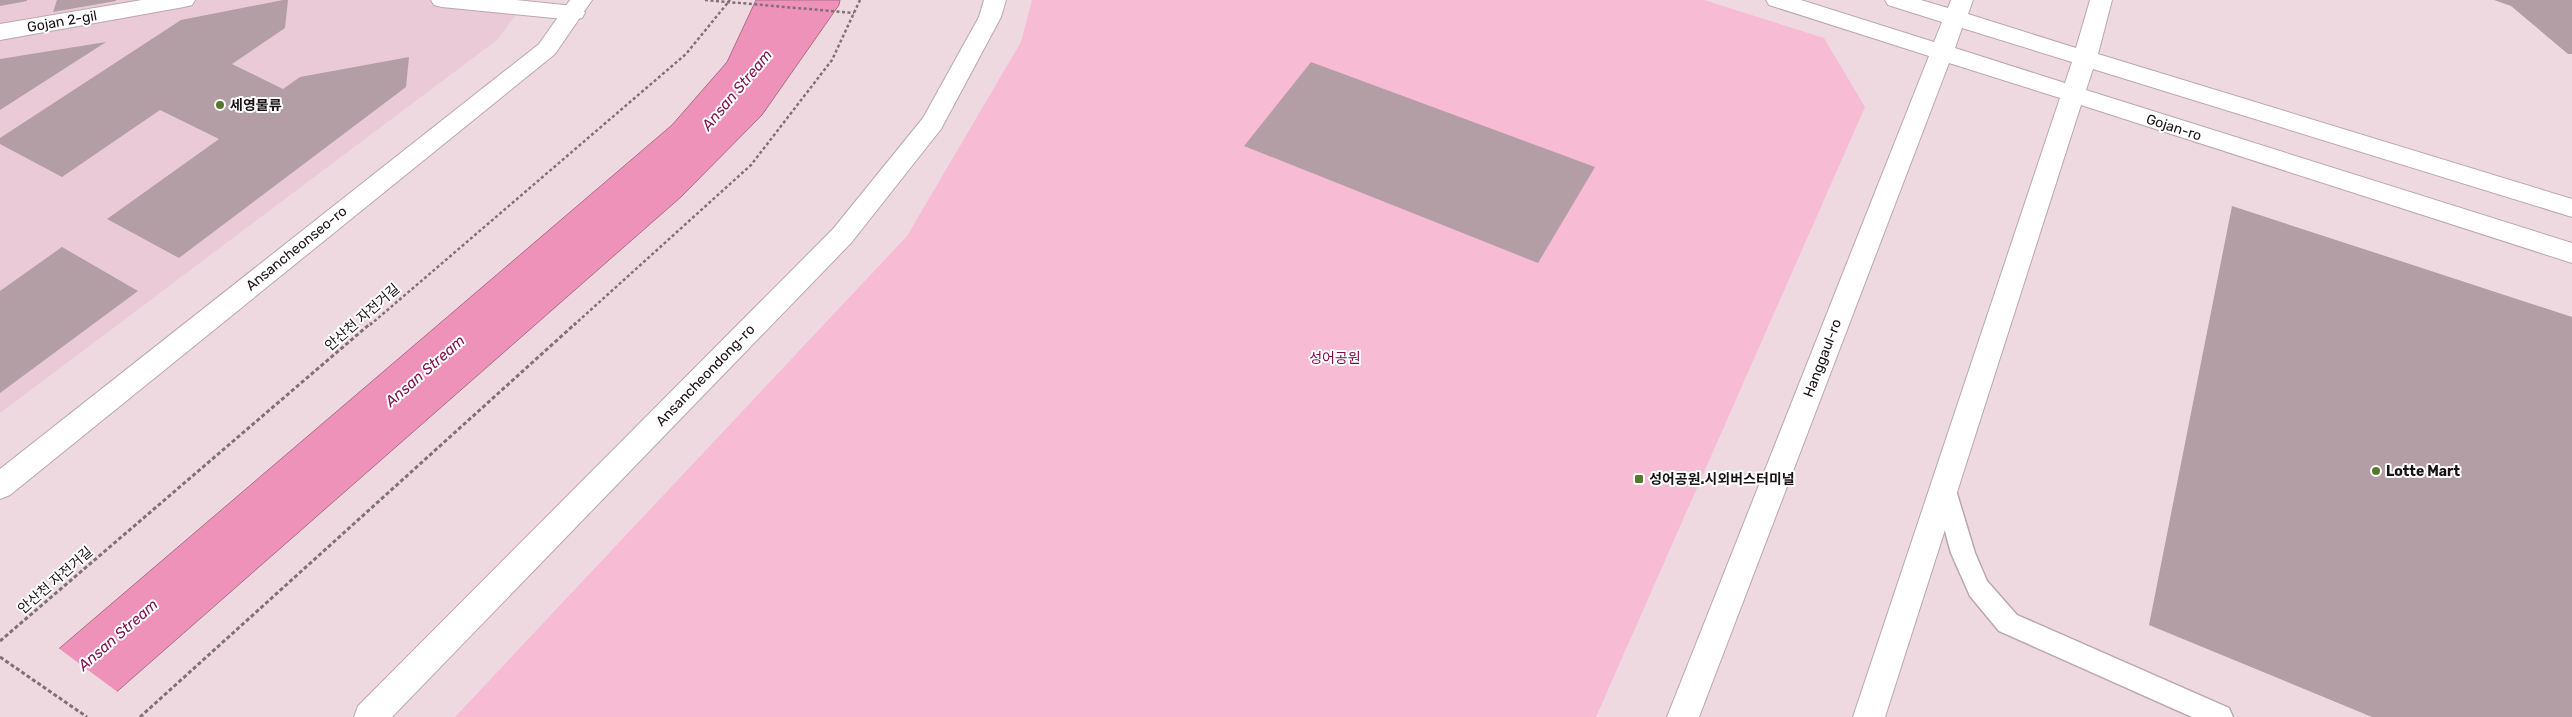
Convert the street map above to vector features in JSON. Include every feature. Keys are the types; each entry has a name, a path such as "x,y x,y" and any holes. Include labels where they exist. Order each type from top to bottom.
{"street":[{"name":"Gojan 2-gil","path":"0,32 184,0"},
{"path":"442,0 578,6"},
{"name":"Ansancheondong-ro","path":"370,717 842,236 932,123 990,17 995,0"},
{"name":"Gojan-ro","path":"1777,0 2572,253"},
{"path":"1896,0 1959,9 2086,58 2572,208"},
{"path":"1869,717 2086,58 2100,0"},
{"name":"Ansancheonseo-ro","path":"0,486 547,49 578,6"},
{"name":"Hanggaul-ro","path":"1683,717 1940,53 1959,9"}],"lane":[{"path":"1944,487 1963,553 1978,588 2008,623 2220,717"}],"path":[{"path":"705,0 854,13"},
{"path":"140,717 751,165 832,60 860,0"},
{"name":"안산천 자전거길","path":"0,642 686,54 730,1"},
{"path":"0,657 86,717"}],"shaded area":[{"path":"0,0 527,0 497,40 0,413"}],"green space":[{"name":"성어공원","path":"1032,0 1704,0 1824,38 1865,107 1596,717 455,717 907,236 1021,42"}],"water":[{"name":"Ansan Stream","path":"756,0 840,0 839,5 762,115 681,197 88,717 0,717 0,699 672,125 727,62"}],"pier":[{"path":"57,647 119,693 92,717 0,717 0,695"}],"building":[{"path":"0,0 27,0 27,1 0,6"},
{"path":"57,0 116,0 116,1 53,12"},
{"path":"288,0 285,28 232,64 283,89 300,77 409,57 406,87 179,258 107,219 219,139 160,110 62,177 0,144 0,138 181,20"},
{"path":"2494,0 2572,0 2572,54 2568,54 2511,6"},
{"path":"106,42 0,110 0,59"},
{"path":"1311,62 1595,167 1538,263 1244,146"},
{"name":"Lotte Mart","path":"2232,206 2572,317 2572,717 2372,717 2149,625"},
{"path":"62,247 138,291 0,393 0,291"}],"place":[{"name":"세영물류","path":"220,105"},
{"name":"Lotte Mart","path":"2376,471"},
{"name":"성어공원.시외버스터미널","path":"1639,479"}]}
